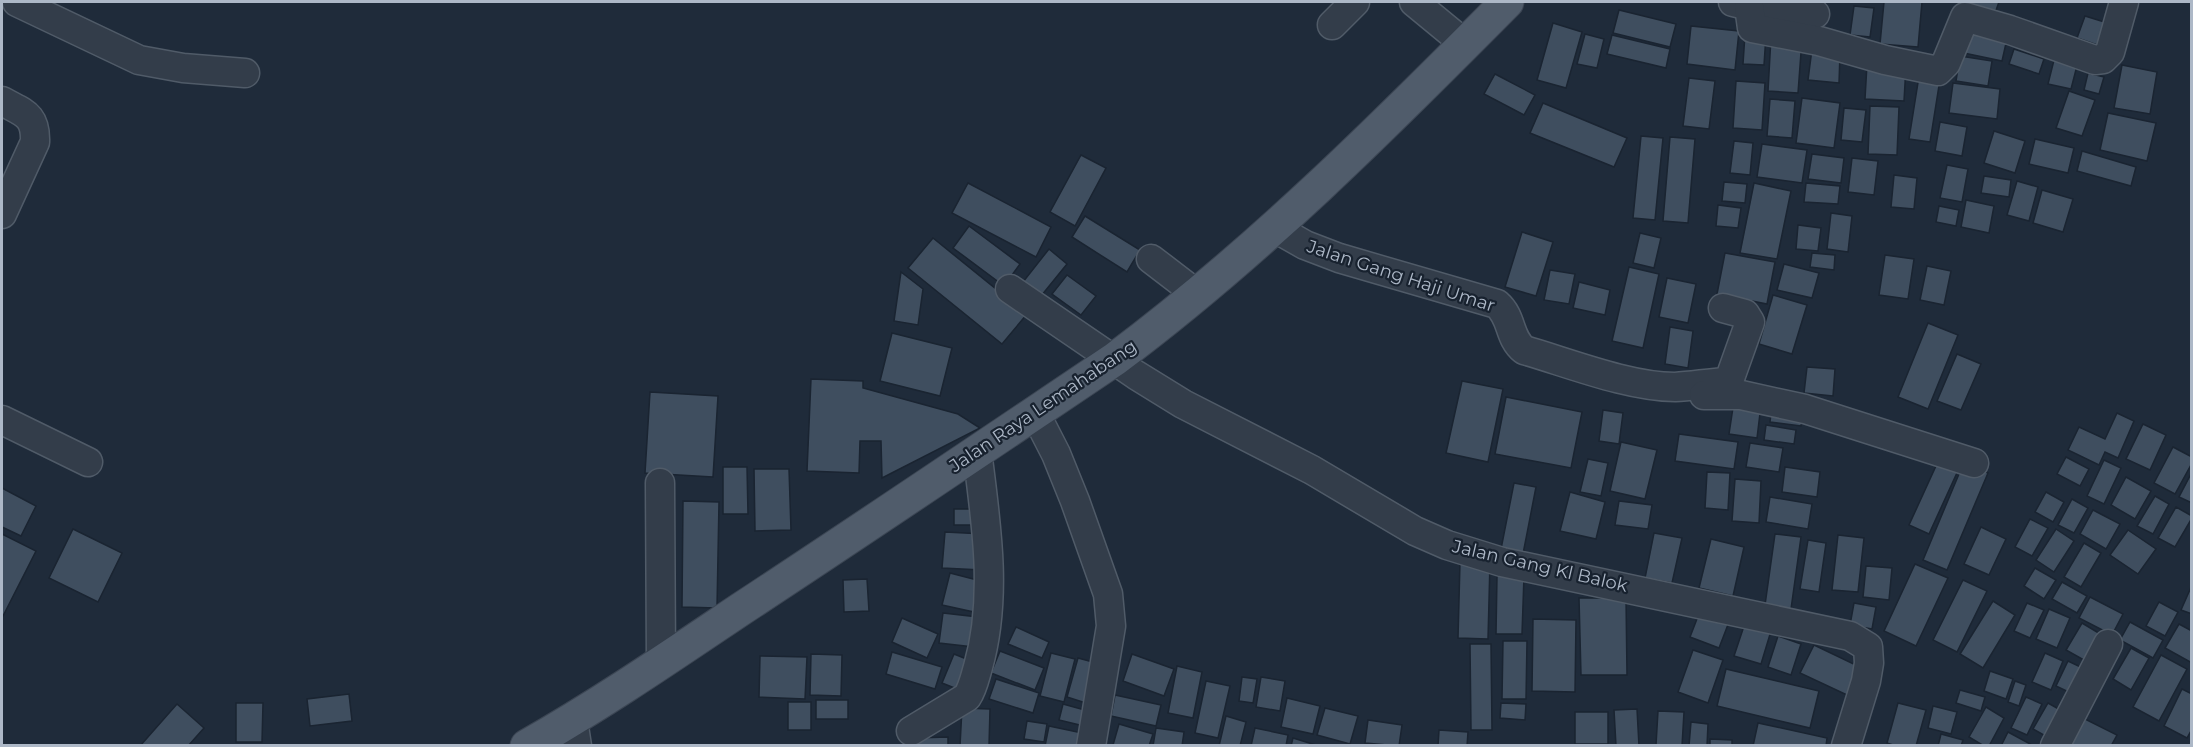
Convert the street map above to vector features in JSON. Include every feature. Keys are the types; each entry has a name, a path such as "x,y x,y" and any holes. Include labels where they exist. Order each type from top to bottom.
{"main road":[{"name":"Jalan Raya Lemahabang","path":"527,746 574,733 662,662 1115,359 1198,295 1275,228 1507,2"}],"street":[{"path":"17,2 140,60 183,68 245,73"},
{"path":"1332,25 1355,2"},
{"path":"1414,2 1465,44"},
{"path":"1815,14 1761,2 1740,4 1752,28 1819,41 1885,60 1938,71 1946,63 1965,17 2095,60 2103,59 2110,51 2124,2"},
{"path":"2,101 29,116 34,122 36,131 35,142 2,214"},
{"name":"Jalan Gang Haji Umar","path":"1275,228 1305,245 1339,258 1497,304 1505,311 1516,344 1524,350 1609,375"},
{"path":"1151,259 1198,295"},
{"path":"1010,289 1115,359"},
{"path":"1609,375 1652,385 1674,387 1726,382 1730,378 1750,322 1745,314 1723,308"},
{"name":"Jalan Gang Kl Balok","path":"1115,359 1176,400 1312,470 1415,531 1447,545 1502,561 1850,636 1868,647 1869,663 1846,746"},
{"path":"1609,375 1618,385 1668,398 1741,395 1773,401 1844,421 1974,463"},
{"path":"1730,378 1784,393"},
{"path":"1035,413 1056,454 1075,501 1108,594 1111,626 1091,746"},
{"path":"2,420 88,462"},
{"path":"911,731 967,697 981,657 989,608 986,520 977,451"},
{"path":"660,483 662,662"},
{"path":"2055,746 2108,644"}],"building":[{"path":"1884,2 1922,2 1918,47 1880,44"},
{"path":"1962,2 1999,2 1995,13"},
{"path":"1854,6 1874,8 1870,37 1850,35"},
{"path":"1619,10 1676,24 1670,47 1613,33"},
{"path":"2085,16 2114,25 2106,48 2077,38"},
{"path":"1965,21 2009,30 2002,61 1959,52"},
{"path":"1553,23 1582,32 1566,88 1537,80"},
{"path":"1691,26 1739,31 1735,70 1687,64"},
{"path":"1585,34 1604,39 1597,68 1577,64"},
{"path":"1745,34 1766,35 1764,65 1743,64"},
{"path":"1612,35 1670,49 1666,68 1607,54"},
{"path":"1771,37 1802,39 1798,93 1768,91"},
{"path":"1812,49 1840,54 1839,83 1808,80"},
{"path":"2014,49 2044,59 2039,74 2009,64"},
{"path":"2056,52 2079,58 2071,89 2048,84"},
{"path":"1960,56 1992,61 1988,86 1956,81"},
{"path":"1867,64 1906,66 1904,101 1865,99"},
{"path":"2122,65 2157,72 2150,114 2114,108"},
{"path":"1920,70 1941,73 1930,142 1909,139"},
{"path":"2088,73 2104,77 2099,94 2084,90"},
{"path":"1495,74 1535,95 1524,115 1484,94"},
{"path":"1689,78 1715,81 1709,129 1683,126"},
{"path":"1736,81 1765,83 1762,130 1733,128"},
{"path":"1953,83 2000,89 1997,119 1949,113"},
{"path":"2069,91 2095,100 2082,136 2056,128"},
{"path":"1802,98 1840,103 1834,148 1796,143"},
{"path":"1770,99 1795,101 1792,138 1767,136"},
{"path":"1543,103 1627,138 1614,167 1530,133"},
{"path":"1870,106 1899,107 1897,155 1868,154"},
{"path":"1844,108 1866,110 1862,142 1841,140"},
{"path":"2108,113 2156,123 2147,161 2100,150"},
{"path":"1940,122 1967,127 1962,156 1935,151"},
{"path":"1994,131 2025,141 2015,173 1984,163"},
{"path":"1641,136 1663,138 1655,220 1633,218"},
{"path":"1670,137 1695,139 1688,223 1663,221"},
{"path":"2035,139 2074,148 2068,173 2029,164"},
{"path":"1734,141 1753,143 1750,175 1730,173"},
{"path":"1762,144 1807,150 1802,183 1757,177"},
{"path":"2082,151 2136,167 2131,186 2077,171"},
{"path":"1812,154 1844,158 1841,183 1808,179"},
{"path":"1081,155 1106,168 1075,226 1050,212"},
{"path":"1852,158 1878,161 1874,195 1848,192"},
{"path":"1947,165 1968,169 1962,202 1940,198"},
{"path":"1894,175 1917,178 1914,209 1891,207"},
{"path":"1984,176 2011,180 2009,197 1981,193"},
{"path":"2017,181 2038,187 2029,221 2007,215"},
{"path":"1724,182 1747,184 1745,203 1722,201"},
{"path":"968,183 1051,227 1036,257 952,213"},
{"path":"1754,183 1791,191 1777,259 1740,253"},
{"path":"1806,183 1840,186 1838,204 1804,202"},
{"path":"2042,190 2073,199 2063,232 2033,223"},
{"path":"1966,200 1994,206 1989,233 1961,227"},
{"path":"1718,205 1741,208 1738,228 1716,226"},
{"path":"1939,206 1959,210 1956,226 1936,222"},
{"path":"1831,213 1852,216 1848,252 1827,249"},
{"path":"1085,216 1140,250 1127,272 1072,237"},
{"path":"1798,225 1821,228 1818,251 1796,249"},
{"path":"969,226 1020,264 1004,286 953,248"},
{"path":"1522,232 1553,242 1536,296 1505,287"},
{"path":"1640,233 1661,238 1654,268 1633,263"},
{"path":"933,238 1027,314 1002,344 908,268"},
{"path":"1049,249 1067,264 1037,301 1019,287"},
{"path":"1725,253 1775,262 1767,304 1717,294"},
{"path":"1812,253 1835,255 1834,270 1810,267"},
{"path":"1885,255 1914,259 1908,299 1879,295"},
{"path":"1784,264 1819,273 1812,298 1777,290"},
{"path":"1927,266 1951,271 1944,305 1920,300"},
{"path":"1629,267 1659,274 1643,348 1612,341"},
{"path":"1550,270 1575,274 1569,304 1544,300"},
{"path":"901,272 923,289 918,325 894,321"},
{"path":"1067,275 1096,296 1081,315 1052,294"},
{"path":"1667,278 1696,284 1688,323 1659,317"},
{"path":"1579,282 1610,290 1605,315 1573,308"},
{"path":"1773,295 1807,305 1792,354 1759,344"},
{"path":"1928,323 1958,335 1928,409 1898,397"},
{"path":"1670,327 1693,331 1688,368 1665,364"},
{"path":"892,333 952,348 940,396 880,381"},
{"path":"1957,354 1981,364 1961,410 1937,401"},
{"path":"1807,367 1835,369 1833,396 1804,393"},
{"path":"811,379 863,381 863,388 958,414 980,428 882,478 881,441 860,441 859,473 807,471"},
{"path":"1462,381 1503,389 1488,462 1446,453"},
{"path":"650,392 718,396 713,477 645,473"},
{"path":"1506,397 1582,412 1571,468 1495,454"},
{"path":"1734,401 1761,405 1757,438 1729,434"},
{"path":"1772,405 1804,412 1801,426 1770,422"},
{"path":"1603,410 1623,413 1619,444 1599,441"},
{"path":"2117,413 2134,421 2118,458 2105,452 2099,465 2068,450 2079,427 2105,439"},
{"path":"2143,424 2166,435 2150,470 2126,459"},
{"path":"1766,425 1796,430 1794,444 1764,440"},
{"path":"1679,434 1738,442 1734,469 1675,461"},
{"path":"1621,442 1657,450 1645,499 1610,491"},
{"path":"1750,443 1783,448 1779,472 1746,467"},
{"path":"2173,447 2192,457 2192,463 2175,494 2154,483"},
{"path":"1941,455 1961,464 1929,534 1909,525"},
{"path":"2066,457 2089,469 2080,486 2057,474"},
{"path":"1588,459 1608,463 1601,496 1580,492"},
{"path":"2104,460 2121,468 2104,504 2087,496"},
{"path":"1964,462 1988,473 1947,570 1923,560"},
{"path":"723,467 747,467 748,514 723,514"},
{"path":"1785,467 1820,472 1817,497 1782,492"},
{"path":"754,469 789,469 791,530 755,531"},
{"path":"1707,472 1730,473 1728,510 1705,508"},
{"path":"2192,472 2192,503 2179,497"},
{"path":"2126,477 2151,491 2135,519 2111,505"},
{"path":"1735,479 1761,481 1759,523 1732,521"},
{"path":"1514,483 1536,487 1523,554 1501,549"},
{"path":"2,488 36,506 21,536 2,527"},
{"path":"1570,492 1605,502 1596,539 1560,531"},
{"path":"2046,492 2064,502 2053,522 2035,512"},
{"path":"2155,496 2169,504 2153,534 2137,526"},
{"path":"1770,497 1812,504 1808,529 1766,522"},
{"path":"2072,499 2088,508 2074,533 2058,525"},
{"path":"683,501 719,502 717,608 682,607"},
{"path":"1619,501 1652,505 1648,529 1615,525"},
{"path":"2176,507 2192,518 2175,547 2158,538"},
{"path":"954,509 979,509 979,525 954,525"},
{"path":"2093,510 2120,524 2106,549 2080,534"},
{"path":"2030,519 2048,528 2032,556 2015,547"},
{"path":"1981,527 2006,539 1989,575 1964,564"},
{"path":"73,529 122,553 98,602 49,578"},
{"path":"2056,529 2074,541 2054,572 2036,560"},
{"path":"2128,530 2156,549 2138,574 2110,555"},
{"path":"945,532 984,534 982,570 942,568"},
{"path":"1654,533 1682,538 1672,583 1645,578"},
{"path":"2,534 36,551 3,616 2,616"},
{"path":"1775,534 1801,537 1791,609 1765,605"},
{"path":"1838,535 1864,538 1858,592 1832,590"},
{"path":"1711,539 1744,547 1733,596 1699,588"},
{"path":"1808,540 1826,543 1819,592 1800,589"},
{"path":"2084,543 2101,553 2081,587 2064,577"},
{"path":"1460,562 1490,562 1488,639 1458,638"},
{"path":"1915,564 1948,578 1916,646 1884,631"},
{"path":"1866,566 1892,568 1889,600 1863,597"},
{"path":"2035,568 2056,580 2044,599 2024,586"},
{"path":"950,573 981,581 974,612 942,605"},
{"path":"1497,576 1524,576 1522,634 1496,634"},
{"path":"867,579 869,611 844,612 843,580"},
{"path":"1963,580 1987,591 1957,652 1933,640"},
{"path":"2062,582 2087,596 2077,613 2052,599"},
{"path":"2192,585 2192,614 2181,610"},
{"path":"2090,597 2123,614 2112,635 2079,618"},
{"path":"1579,598 1626,598 1627,675 1581,675"},
{"path":"1993,601 2015,615 1983,668 1960,654"},
{"path":"2159,602 2178,612 2165,636 2146,626"},
{"path":"1854,603 1876,607 1872,629 1850,625"},
{"path":"2027,603 2044,610 2030,638 2014,631"},
{"path":"2049,609 2070,618 2057,648 2036,639"},
{"path":"1700,611 1729,622 1719,648 1690,637"},
{"path":"943,613 978,617 974,647 939,643"},
{"path":"902,618 938,634 927,658 892,642"},
{"path":"1533,619 1576,620 1575,692 1532,691"},
{"path":"2130,622 2163,640 2153,658 2120,640"},
{"path":"1745,623 1771,631 1761,664 1734,656"},
{"path":"2082,623 2107,638 2091,664 2066,650"},
{"path":"2179,624 2192,631 2192,663 2165,648"},
{"path":"1016,627 1049,642 1042,658 1008,644"},
{"path":"1778,636 1801,644 1791,675 1768,667"},
{"path":"1503,641 1527,641 1526,699 1502,699"},
{"path":"1470,644 1491,644 1492,730 1471,730"},
{"path":"1814,645 1860,667 1847,695 1800,673"},
{"path":"2131,648 2149,658 2131,690 2113,679"},
{"path":"1693,650 1723,660 1708,703 1678,692"},
{"path":"1000,651 1044,668 1035,690 991,673"},
{"path":"892,652 942,667 935,689 886,674"},
{"path":"1051,653 1075,659 1064,702 1040,696"},
{"path":"2045,653 2063,661 2051,690 2032,682"},
{"path":"811,654 842,655 841,696 810,695"},
{"path":"954,654 974,662 962,691 942,683"},
{"path":"1132,654 1174,669 1164,696 1123,681"},
{"path":"2161,655 2187,669 2159,721 2133,707"},
{"path":"760,656 807,657 805,699 759,697"},
{"path":"1078,658 1104,665 1092,705 1067,697"},
{"path":"2068,661 2089,671 2077,696 2056,686"},
{"path":"1177,666 1202,672 1193,718 1168,713"},
{"path":"1726,669 1819,691 1810,728 1717,706"},
{"path":"1990,671 2013,679 2006,699 1984,691"},
{"path":"1242,677 1257,679 1253,703 1239,701"},
{"path":"1261,677 1285,681 1280,711 1256,707"},
{"path":"996,679 1039,693 1033,713 989,699"},
{"path":"1206,681 1230,686 1218,738 1195,733"},
{"path":"2015,681 2026,685 2019,706 2008,702"},
{"path":"2182,689 2192,694 2192,729 2187,738 2164,726"},
{"path":"1960,690 1985,697 1981,711 1956,703"},
{"path":"349,694 352,721 310,726 307,699"},
{"path":"1115,695 1161,705 1156,726 1111,716"},
{"path":"2026,697 2042,704 2027,735 2011,728"},
{"path":"1287,698 1320,706 1313,734 1281,727"},
{"path":"816,700 848,700 848,719 816,719"},
{"path":"788,702 811,702 811,730 788,730"},
{"path":"236,703 263,703 262,742 236,742"},
{"path":"1501,703 1526,704 1525,720 1500,718"},
{"path":"1898,703 1926,710 1916,746 1896,746 1887,743"},
{"path":"2048,703 2064,712 2049,738 2033,729"},
{"path":"177,704 204,728 188,746 140,746"},
{"path":"1063,704 1092,712 1088,727 1059,720"},
{"path":"1933,706 1957,712 1951,734 1928,728"},
{"path":"1986,707 2004,718 1989,746 1984,746 1969,737"},
{"path":"962,708 990,709 989,746 960,746"},
{"path":"1325,708 1358,716 1350,744 1317,735"},
{"path":"1637,709 1639,746 1616,746 1614,710"},
{"path":"1658,711 1684,712 1682,746 1656,745"},
{"path":"1575,712 1608,712 1608,744 1575,744"},
{"path":"2075,714 2117,735 2111,746 2058,746"},
{"path":"1226,716 1246,722 1240,746 1219,746"},
{"path":"1368,720 1402,725 1399,746 1365,743"},
{"path":"1027,721 1047,724 1044,742 1024,739"},
{"path":"1691,722 1708,724 1707,746 1689,746"},
{"path":"1758,723 1827,738 1826,746 1753,746"},
{"path":"1119,724 1153,734 1149,746 1113,745"},
{"path":"1049,726 1087,734 1085,746 1045,746"},
{"path":"1156,728 1184,732 1182,746 1153,746"},
{"path":"1255,728 1288,735 1286,746 1251,746"},
{"path":"1439,730 1468,732 1467,746 1438,746"},
{"path":"2008,732 2034,746 2001,746"},
{"path":"1941,734 1963,740 1961,746 1938,746"},
{"path":"948,737 948,746 915,746 915,738"},
{"path":"1293,738 1319,746 1291,746"},
{"path":"1710,739 1732,740 1732,746 1710,746"}]}
